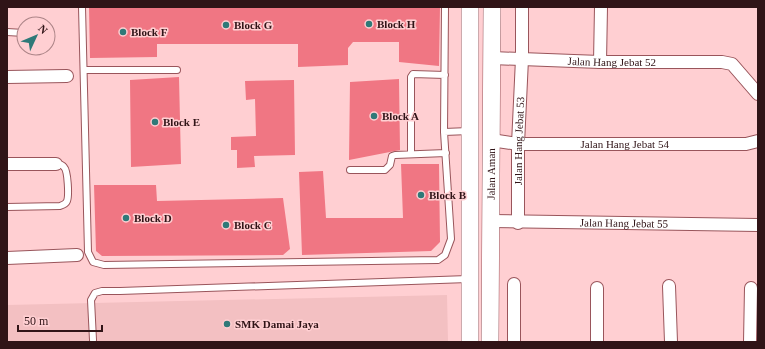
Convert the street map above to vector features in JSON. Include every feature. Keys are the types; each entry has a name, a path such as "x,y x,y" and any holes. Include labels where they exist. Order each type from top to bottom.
{"main road":[{"name":"Jalan Aman","path":"470,7 470,342"},
{"name":"Jalan Aman","path":"490,342 492,7"}],"street":[{"name":"Jalan Hang Jebat 53","path":"518,223 518,144 522,60 522,7"},
{"path":"600,62 601,7"},
{"name":"Jalan Hang Jebat 52","path":"492,58 600,62 722,62 732,64 758,94"},
{"path":"7,77 67,76"},
{"name":"Jalan Hang Jebat 54","path":"491,140 518,144 746,144 758,141"},
{"path":"7,164 56,164"},
{"name":"Jalan Hang Jebat 55","path":"491,221 518,223 758,225"},
{"path":"7,258 77,255"},
{"path":"514,284 514,342"},
{"path":"669,286 671,342"},
{"path":"597,288 597,342"},
{"path":"750,342 751,288"}],"lane":[{"path":"82,7 88,252 93,262 104,265 438,260 445,255 451,239 444,132 445,7"},
{"path":"84,70 178,70"},
{"path":"411,154 410,77 413,74 445,75"},
{"path":"444,132 470,132"},
{"path":"350,170 385,170 390,165 392,156 446,153"},
{"path":"7,208 64,205 68,198 67,172 66,168 62,165 56,164"},
{"path":"93,340 91,300 95,294 102,291 470,279"}],"shaded area":[{"name":"SMK Damai Jaya","path":"447,295 448,342 7,342 7,305"}],"building":[{"path":"89,7 440,7 439,66 399,62 399,42 353,42 348,48 348,65 298,67 298,44 157,44 157,57 90,58"},
{"name":"Block E","path":"179,77 181,164 131,167 130,80"},
{"name":"Block A","path":"399,79 400,150 349,160 350,82"},
{"path":"294,80 295,155 254,156 255,167 237,168 237,150 231,150 231,137 256,136 255,99 246,100 245,81"},
{"name":"Block B","path":"401,164 439,164 440,242 431,251 302,255 299,172 323,171 326,218 403,218"},
{"path":"94,185 156,185 157,201 283,198 290,249 283,255 102,256 96,251"}],"place":[{"name":"Block H","path":"369,24"},
{"name":"Block G","path":"226,25"},
{"name":"Block F","path":"123,32"},
{"name":"Block A","path":"374,116"},
{"name":"Block E","path":"155,122"},
{"name":"Block B","path":"421,195"},
{"name":"Block D","path":"126,218"},
{"name":"Block C","path":"226,225"},
{"name":"SMK Damai Jaya","path":"227,324"}]}
